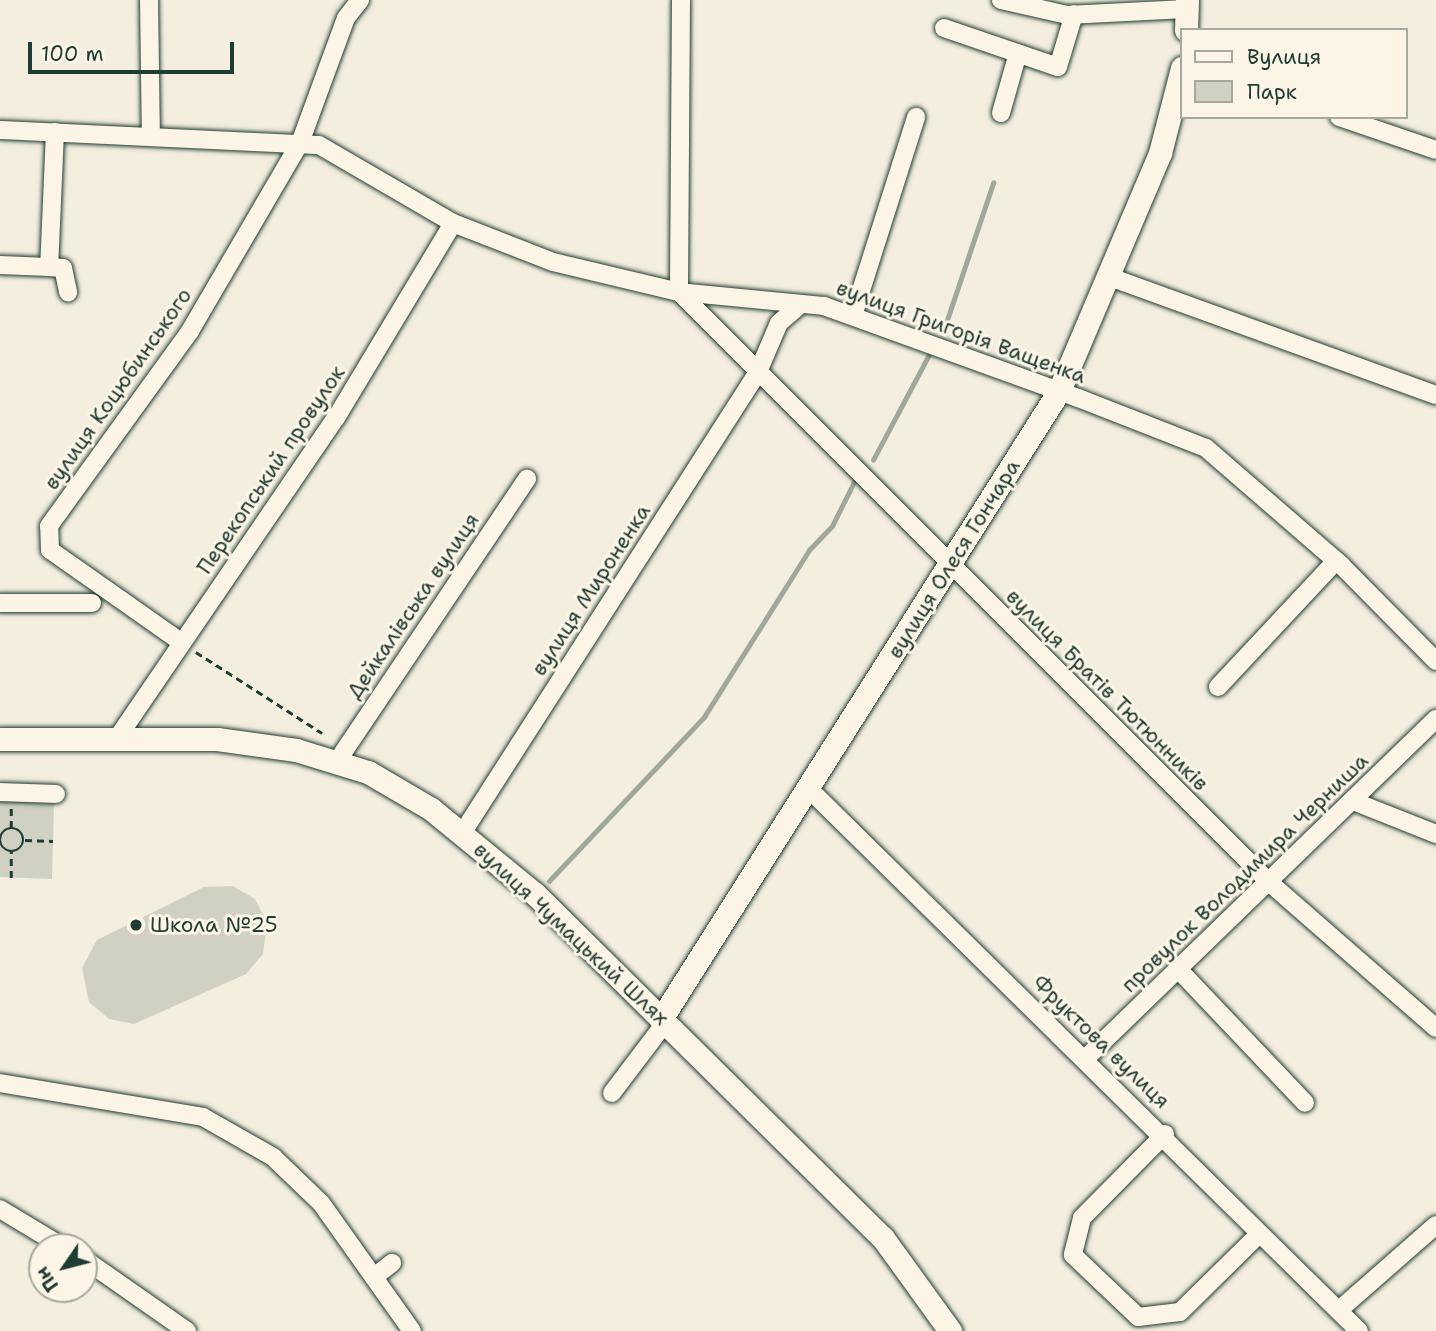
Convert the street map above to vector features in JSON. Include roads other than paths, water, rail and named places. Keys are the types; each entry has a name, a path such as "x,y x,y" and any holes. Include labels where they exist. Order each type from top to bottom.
{"main road":[{"name":"вулиця Олеся Гончара","path":"663,1021 951,567 1059,391 1110,277 1160,153 1180,76"},
{"name":"вулиця Чумацький Шлях","path":"0,739 217,739 338,760 463,832 663,1021 883,1238 950,1331"}],"street":[{"path":"149,0 151,136"},
{"name":"вулиця Коцюбинського","path":"181,642 50,550 49,526 190,331 300,143 346,18 360,0"},
{"path":"679,292 681,0"},
{"path":"1001,0 1074,15 1186,13"},
{"path":"944,28 1059,67 1074,15"},
{"path":"1001,113 1018,53"},
{"path":"853,316 916,117"},
{"path":"1345,119 1436,150"},
{"name":"вулиця Григорія Ващенка","path":"0,130 319,145 453,223 553,262 679,292 801,304 853,316 1059,391 1206,448 1336,561 1436,661"},
{"path":"49,267 55,132"},
{"name":"Перекопський провулок","path":"118,737 336,418 453,223"},
{"path":"0,265 63,268 68,292"},
{"path":"1110,277 1436,395"},
{"name":"вулиця Братів Тютюнників","path":"679,292 951,567 1271,884 1436,1028"},
{"name":"вулиця Мироненка","path":"463,832 758,372 761,351 779,323 801,304"},
{"name":"Дейкалівська вулиця","path":"338,760 527,479"},
{"path":"1218,687 1336,561"},
{"path":"0,603 92,603"},
{"name":"провулок Володимира Черниша","path":"1085,1059 1271,884 1436,719"},
{"name":"Фруктова вулиця","path":"808,789 1165,1134 1259,1234 1359,1331"},
{"path":"6,792 56,794"},
{"path":"1353,801 1436,834"},
{"path":"1180,971 1305,1102"},
{"path":"612,1093 663,1021"},
{"path":"0,1083 203,1117 273,1157 321,1203 412,1331"},
{"path":"1165,1134 1082,1219 1073,1255 1138,1317 1180,1312 1259,1234"},
{"path":"0,1209 40,1233"},
{"path":"1339,1310 1436,1225"},
{"path":"374,1277 392,1263"},
{"path":"98,1269 187,1331"}],"waterway":[{"path":"946,323 993,183"},
{"path":"873,460 930,353"},
{"path":"549,881 704,717 809,550 832,526 855,480"}],"place":[{"name":"Школа №25","path":"136,925"}]}
